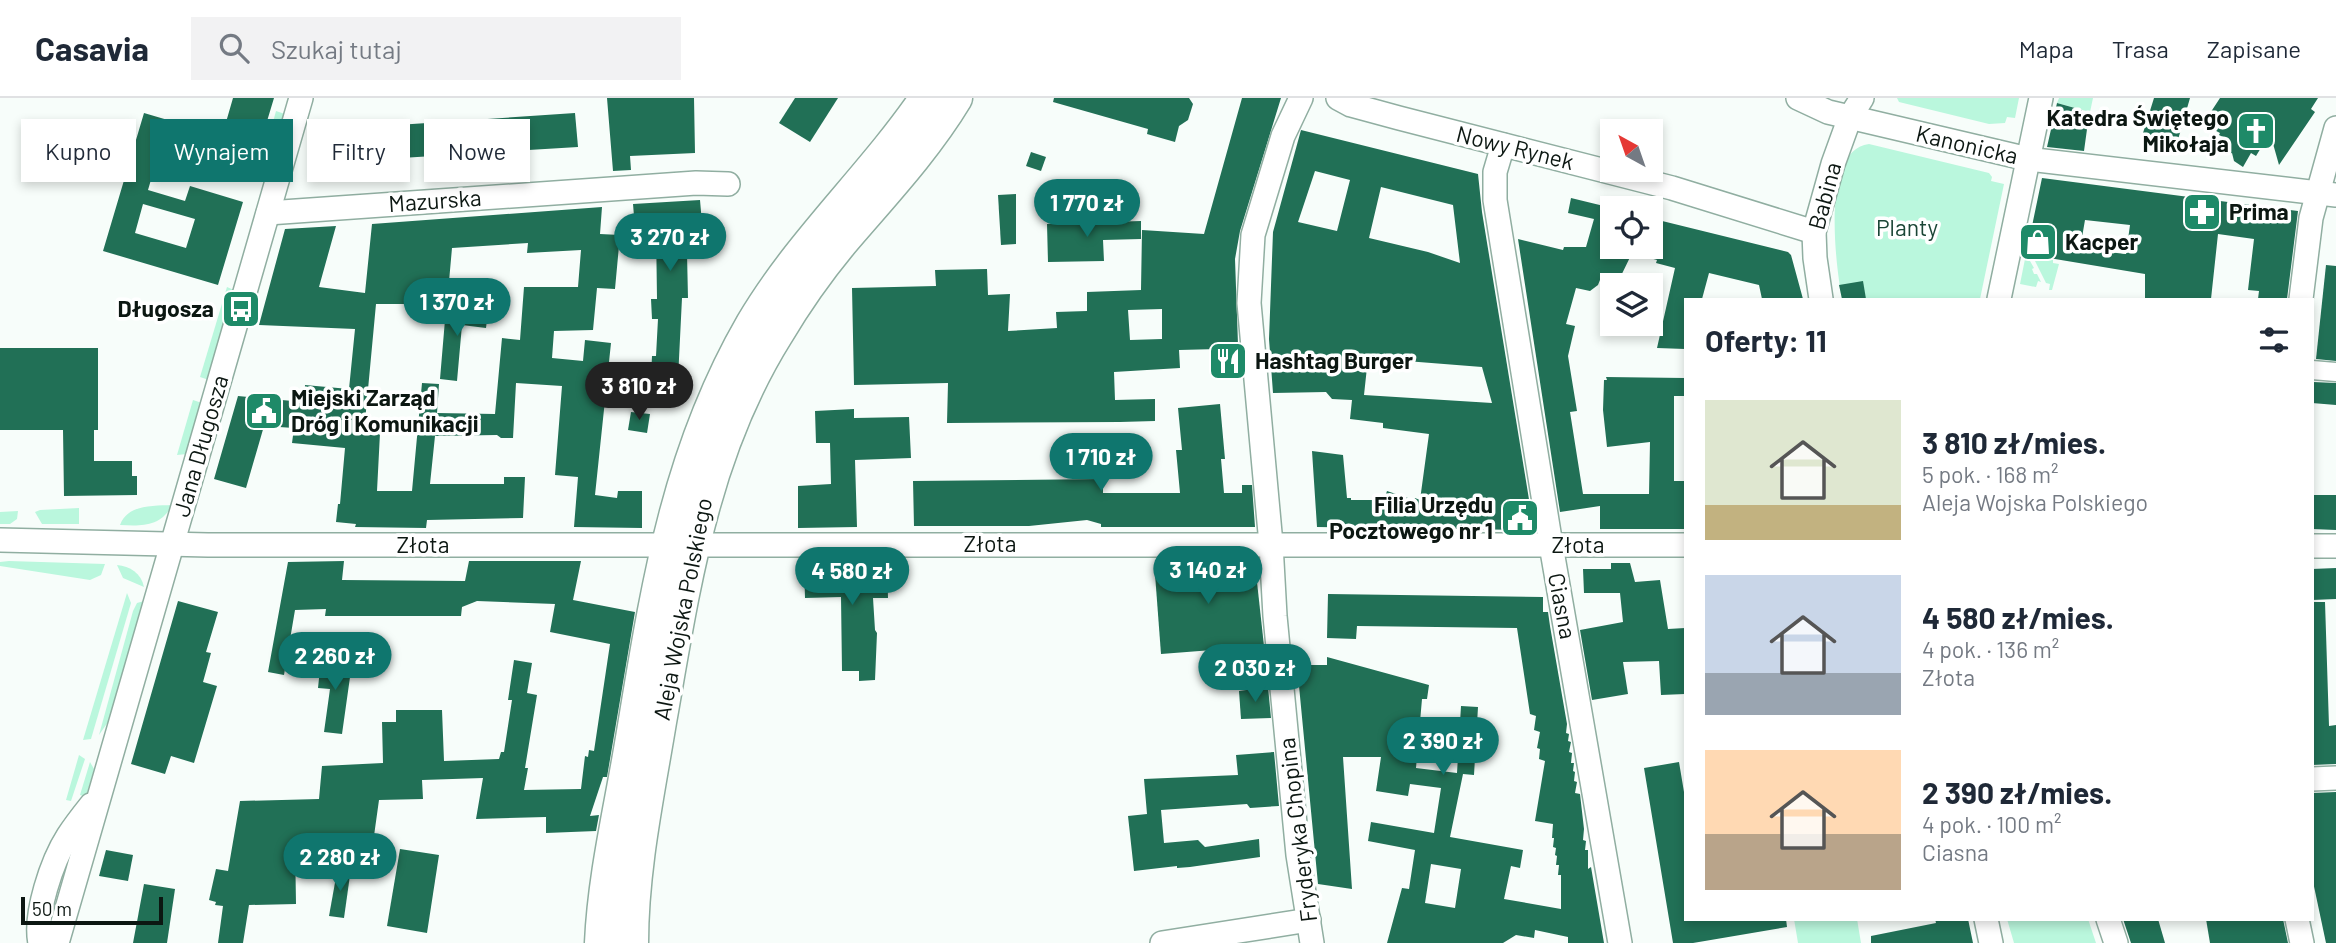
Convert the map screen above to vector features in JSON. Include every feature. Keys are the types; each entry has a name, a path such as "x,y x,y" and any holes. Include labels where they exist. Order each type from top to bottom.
{"main road":[{"name":"Aleja Wojska Polskiego","path":"632,943 634,895 680,545 683,483 701,430 719,387 752,324 795,260 891,146 926,98"},
{"name":"Aleja Wojska Polskiego","path":"601,943 610,864 680,545 706,491 743,397 776,335 816,275 911,162 956,98"}],"street":[{"name":"Jana Długosza","path":"57,943 301,98"},
{"name":"Fryderyka Chopina","path":"1301,98 1283,136 1258,215 1251,256 1250,332 1298,855 1311,932"},
{"name":"Nowy Rynek","path":"1338,98 1375,112 1672,188 1814,232"},
{"path":"1798,98 1817,108 1856,108"},
{"path":"1999,298 2041,98"},
{"name":"Kanonicka","path":"1856,108 2028,159 2327,194"},
{"name":"Babina","path":"1821,298 1814,232 1833,164 1856,108"},
{"path":"2301,298 2311,218 2327,194 2336,128"},
{"name":"Ciasna","path":"1503,145 1495,172 1495,200 1620,943"},
{"name":"Mazurska","path":"268,213 695,183 728,184"},
{"path":"2314,370 2336,372"},
{"name":"Złota","path":"0,540 173,545 1684,545"},
{"path":"2314,545 2336,546"},
{"path":"2314,779 2336,778"},
{"name":"Jana Długosza","path":"40,943 40,912 60,851 76,824 100,794"},
{"path":"1986,921 1992,943"},
{"path":"2109,921 2116,943"},
{"path":"2297,921 2302,943"},
{"path":"1162,943 1311,932"}],"green space":[{"path":"1897,98 2019,98 2015,118 2007,117 2005,123 1989,124 1899,102"},
{"path":"2059,98 2093,98 2090,112 2057,103"},
{"path":"276,111 285,114 284,119 274,119"},
{"name":"Planty","path":"1869,144 1989,173 1991,181 2004,184 1980,298 1842,298 1835,211 1837,187 1843,166 1854,151"},
{"path":"2026,254 2034,268 2034,274 2037,274 2041,282 2038,281 2036,287 2020,284"},
{"path":"2032,255 2059,264 2052,290 2049,290 2050,284 2046,283"},
{"path":"227,287 234,290 209,380 200,377"},
{"path":"193,400 202,403 187,454 177,455"},
{"path":"172,505 162,518 150,524 120,525 129,513 135,510"},
{"path":"79,508 79,524 42,524 35,512 40,510"},
{"path":"18,511 17,519 10,524 0,524 0,512"},
{"path":"0,562 105,564 101,575 90,580 0,566"},
{"path":"117,565 134,571 144,587 123,578"},
{"path":"127,593 131,603 91,739 83,740"},
{"path":"144,601 108,722 99,735 133,611 137,603"},
{"path":"79,755 85,759 71,801 66,800"},
{"path":"90,762 94,769 86,797 80,795"},
{"path":"1794,921 1857,921 1861,943 1798,943"},
{"path":"2008,921 2089,921 2096,943 2014,943"}],"building":[{"path":"233,98 274,98 268,119 227,119"},
{"path":"607,98 694,98 695,153 630,156 631,170 613,171"},
{"path":"795,98 838,98 810,142 779,123"},
{"path":"1054,98 1189,98 1193,104 1188,120 1179,126 1175,142 1147,134 1148,129 1053,102"},
{"path":"1242,98 1281,98 1240,231 1235,259 1239,373 1219,374 1218,349 1179,350 1180,368 1114,372 1115,400 1155,399 1155,421 947,423 948,383 854,385 852,288 936,286 935,270 987,269 988,295 1010,294 1008,331 1057,328 1056,312 1087,311 1087,292 1141,290 1142,230 1204,234","holes":["1162,309 1162,339 1130,340 1128,310"]},
{"path":"2154,98 2190,98 2177,143 2143,133"},
{"name":"Katedra Świętego Mikołaja","path":"2220,98 2318,98 2311,109 2315,112 2279,165 2270,133 2256,156 2251,153 2243,167 2234,161 2232,153 2224,155 2215,149 2223,137 2203,124"},
{"path":"2057,103 2082,110 2078,120 2088,122 2084,151 2047,147"},
{"path":"144,113 164,119 150,119 150,182 148,190 185,201 190,186 243,202 218,285 103,251 124,182 136,182 136,140","holes":["143,204 195,219 186,248 135,233"]},
{"path":"575,113 578,147 530,150 530,119 486,119"},
{"path":"424,123 424,157 410,157 410,124"},
{"path":"1301,130 1478,174 1534,530 1317,527 1312,451 1343,455 1347,498 1351,500 1384,500 1387,491 1420,500 1429,434 1383,428 1383,423 1350,419 1352,400 1332,399 1326,392 1273,393 1269,339 1273,232","holes":["1315,171 1350,180 1337,231 1298,222","1381,187 1453,205 1460,263 1428,252 1369,238","1368,358 1482,367 1492,403 1364,395"]},
{"path":"1031,152 1046,157 1041,171 1026,166"},
{"path":"2042,178 2298,211 2287,298 2258,298 2259,291 2248,290 2254,239 2218,234 2211,298 2145,298 2145,274 2043,257 2044,253 2027,250","holes":["2085,220 2130,225 2126,254 2080,249"]},
{"path":"1016,194 1016,244 1001,245 998,195"},
{"path":"1571,198 1600,205 1600,259 1629,259 1622,273 1600,273 1598,285 1590,291 1576,288 1566,324 1575,326 1568,356 1577,411 1570,412 1583,494 1649,494 1650,442 1607,447 1603,410 1606,377 1684,378 1684,396 1674,396 1674,481 1684,481 1684,529 1600,529 1600,506 1560,512 1518,239 1563,250 1564,247 1586,247 1594,219 1568,213"},
{"path":"700,200 702,223 698,224 698,252 687,253 688,298 682,298 678,379 651,377 652,356 656,356 658,319 652,319 651,299 657,299 656,227 635,228 633,204"},
{"path":"602,207 600,234 620,235 615,289 597,288 593,330 554,331 552,358 583,361 585,340 611,343 595,495 617,498 618,491 642,491 642,528 574,527 578,477 555,475 562,386 516,383 513,438 501,438 497,435 435,436 430,484 504,484 504,477 525,477 523,518 427,520 426,528 355,527 356,524 336,522 345,448 292,443 294,428 264,426 246,488 214,479 238,396 304,402 305,385 349,389 355,329 259,325 285,229 336,226 319,287 365,293 372,224","holes":["528,243 527,253 581,250 578,287 524,287 520,340 502,338 495,414 437,413 439,384 422,383 412,491 377,491 380,433 364,432 376,304 447,304 452,248"]},
{"path":"1141,221 1141,239 1103,240 1104,261 1048,262 1047,224"},
{"path":"1663,221 1788,252 1803,298 1762,298 1759,285 1709,273 1702,298 1684,298 1684,349 1657,348 1660,336 1663,336 1663,321 1675,268 1656,263 1657,260 1654,259 1663,259"},
{"path":"2326,265 2336,266 2336,361 2316,359"},
{"path":"1863,281 1866,298 1842,298 1839,285"},
{"path":"446,308 488,312 486,328 462,325 457,381 440,379"},
{"path":"0,348 98,348 98,430 94,430 94,461 132,461 132,476 137,476 137,495 64,496 63,430 0,430"},
{"path":"2314,382 2336,383 2336,405 2314,403"},
{"path":"1220,404 1225,459 1221,459 1224,493 1242,493 1242,485 1252,485 1255,527 1101,527 1101,524 1087,520 1029,526 914,526 913,481 1103,479 1103,493 1180,493 1176,450 1182,450 1178,408"},
{"path":"854,409 854,418 909,417 911,458 855,460 857,527 798,528 798,486 831,484 830,443 816,443 815,411"},
{"path":"631,412 650,414 647,433 628,430"},
{"path":"2314,495 2336,495 2336,530 2314,529"},
{"path":"1231,559 1247,562 1256,573 1264,646 1161,654 1155,574 1163,564"},
{"path":"344,561 342,580 465,581 469,561 581,561 573,600 635,612 607,777 603,777 590,816 599,815 596,831 546,833 546,817 476,819 483,778 422,780 423,799 379,800 373,843 295,842 296,904 249,905 243,943 218,943 223,906 215,905 216,902 209,900 216,869 228,871 240,801 319,799 322,766 383,763 382,722 396,722 396,710 442,710 444,761 499,759 501,752 504,752 512,700 508,700 514,660 532,663 527,693 537,695 524,790 581,789 585,756 588,757 589,750 594,751 610,644 550,632 555,604 477,601 462,607 461,616 325,616 326,609 295,610 284,675 268,672 288,562"},
{"path":"804,562 887,562 888,598 873,598 877,633 875,680 859,681 859,671 842,671 841,597 805,598"},
{"path":"1611,563 1630,563 1635,582 1660,580 1668,629 1684,628 1684,694 1661,695 1659,661 1623,662 1628,694 1592,700 1580,630 1623,622 1620,593 1584,593 1583,569 1611,569"},
{"path":"2336,568 2336,599 2314,600 2314,569"},
{"path":"1328,594 1543,597 1543,612 1548,612 1567,724 1566,733 1569,734 1568,741 1571,742 1569,752 1572,753 1571,763 1574,763 1574,781 1577,782 1575,793 1580,794 1588,869 1591,867 1604,943 1568,943 1568,937 1535,930 1534,938 1516,935 1503,943 1387,943 1402,888 1409,889 1415,850 1368,841 1371,822 1434,833 1441,788 1410,784 1408,796 1376,791 1381,757 1343,757 1352,889 1318,884 1297,665 1327,665 1327,657 1429,685 1427,699 1422,699 1416,768 1457,773 1461,706 1478,707 1474,775 1463,774 1450,837 1523,850 1520,868 1511,866 1504,899 1561,909 1561,875 1558,875 1556,848 1553,847 1553,824 1535,821 1545,761 1539,759 1540,749 1537,748 1540,732 1534,730 1536,716 1530,714 1517,628 1357,626 1356,639 1327,638","holes":["1431,864 1461,869 1455,908 1425,903"]},
{"path":"178,601 218,612 206,652 211,653 203,682 217,686 194,763 171,756 165,774 131,764"},
{"path":"2314,602 2325,602 2329,726 2336,725 2336,764 2314,765"},
{"path":"321,659 352,663 342,734 324,732 330,689 318,688"},
{"path":"1268,687 1271,718 1241,719 1239,691"},
{"path":"1274,752 1279,806 1250,808 1247,804 1161,810 1164,843 1198,840 1205,847 1259,839 1260,857 1190,867 1134,871 1128,816 1147,814 1144,779 1238,775 1236,755"},
{"path":"1679,762 1684,792 1684,921 1786,921 1787,927 1693,943 1673,943 1644,768"},
{"path":"2336,792 2336,943 2326,943 2314,886 2314,793"},
{"path":"400,849 439,855 427,933 387,926"},
{"path":"106,850 133,855 128,881 99,876"},
{"path":"338,866 351,868 344,918 329,916"},
{"path":"144,884 175,889 167,943 133,943"},
{"path":"1968,921 1973,943 1871,943 1871,936 1936,923"},
{"path":"2124,921 2159,921 2165,943 2131,943"},
{"path":"2206,921 2283,921 2288,943 2210,943"}],"place":[{"name":"Katedra Świętego Mikołaja","path":"2256,131"},
{"name":"Prima","path":"2202,212"},
{"name":"Kacper","path":"2038,242"},
{"name":"Długosza","path":"241,309"},
{"name":"Hashtag Burger","path":"1228,361"},
{"name":"Miejski Zarząd Dróg i Komunikacji","path":"264,411"},
{"name":"Filia Urzędu Pocztowego nr 1","path":"1520,518"}]}
